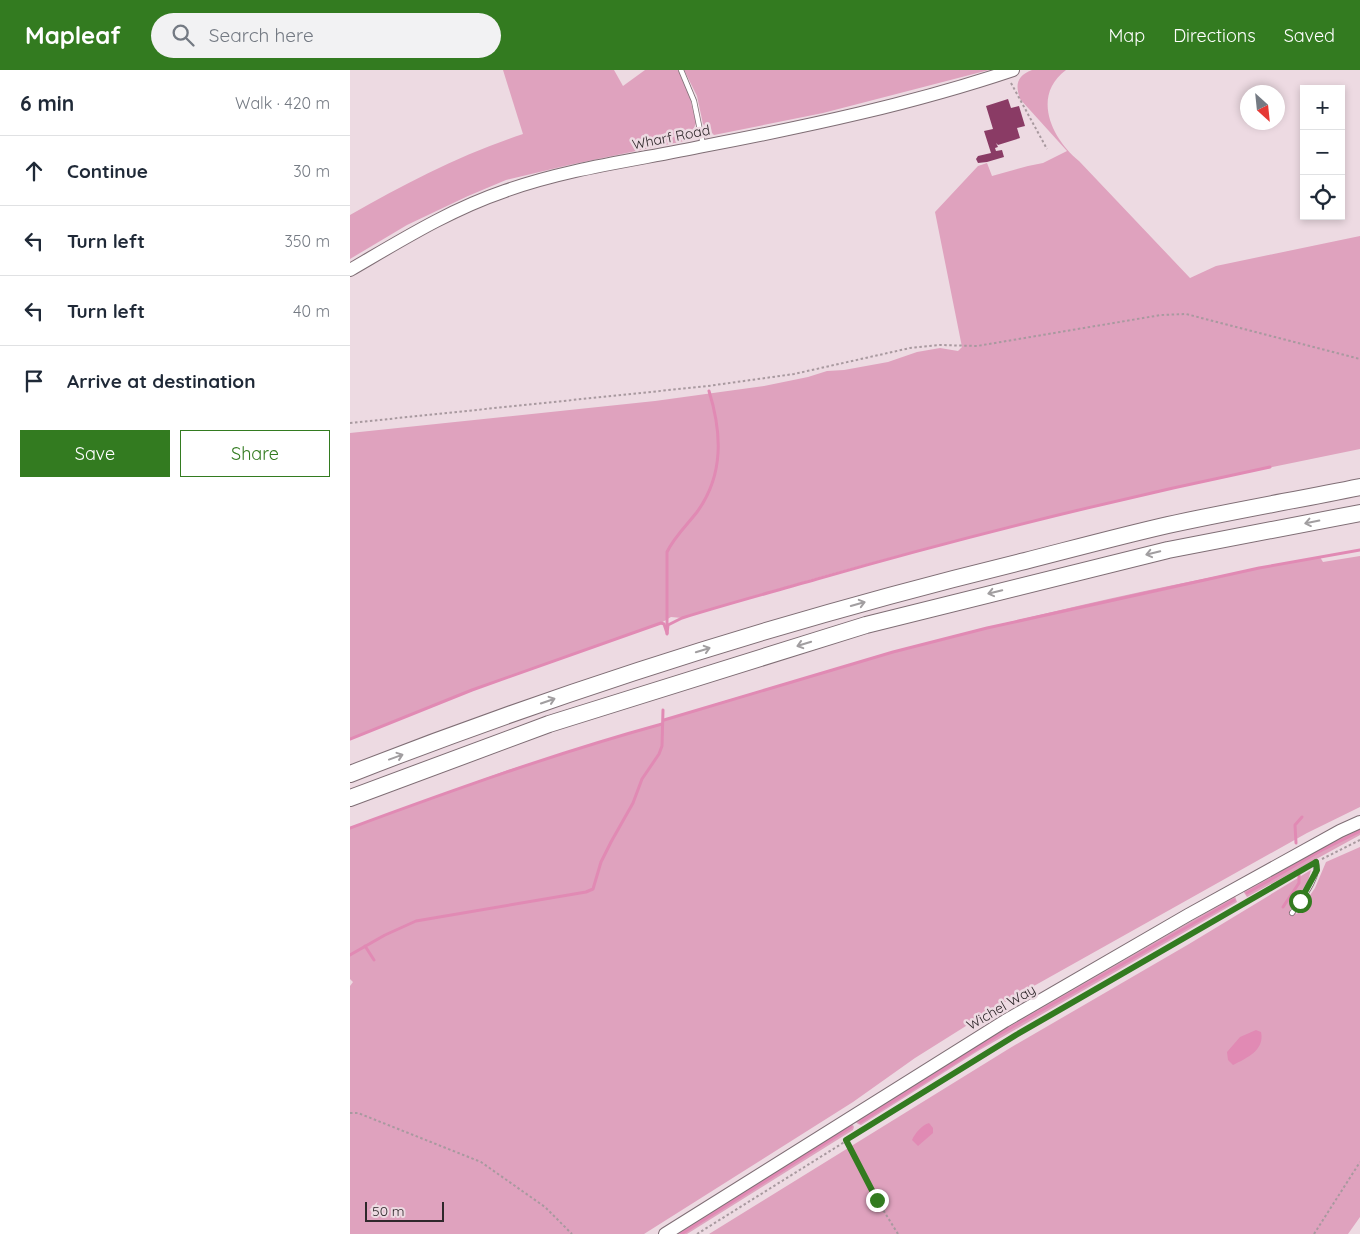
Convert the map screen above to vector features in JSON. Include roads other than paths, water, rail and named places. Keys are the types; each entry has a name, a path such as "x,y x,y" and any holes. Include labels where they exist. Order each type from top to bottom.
{"highway":[{"path":"350,774 548,701 640,670 818,615 892,594 1167,525 1360,487"},
{"path":"350,798 549,724 866,626 1168,550 1360,513"}],"street":[{"name":"Wharf Road","path":"350,270 431,223 503,191 574,172 703,147 901,103 954,89 1012,70"},
{"name":"Wichel Way","path":"665,1234 998,1026 1188,915 1340,831 1360,822"}],"lane":[{"path":"680,70 694,101 703,147"},
{"path":"1292,913 1315,875 1318,866 1316,862"}],"waterway":[{"path":"667,627 667,552 673,541 706,498 716,469 718,438 709,391"},
{"path":"667,634 668,625 682,618 873,563 1042,519 1270,467"},
{"path":"664,720 893,652 987,628 1259,568 1360,550"},
{"path":"350,739 472,690 661,623 664,624 667,633"},
{"path":"350,955 385,935 416,921 586,892 593,889 601,862 633,803 642,779 659,754 662,746 663,710"},
{"path":"350,828 466,786 622,735 662,724"},
{"path":"1296,843 1295,825 1302,817"},
{"path":"1247,893 1322,850 1360,831"},
{"path":"1283,907 1299,883 1299,875"},
{"path":"860,1122 1000,1034 1234,900"},
{"path":"365,946 374,960"},
{"path":"681,1234 851,1127"}]}
